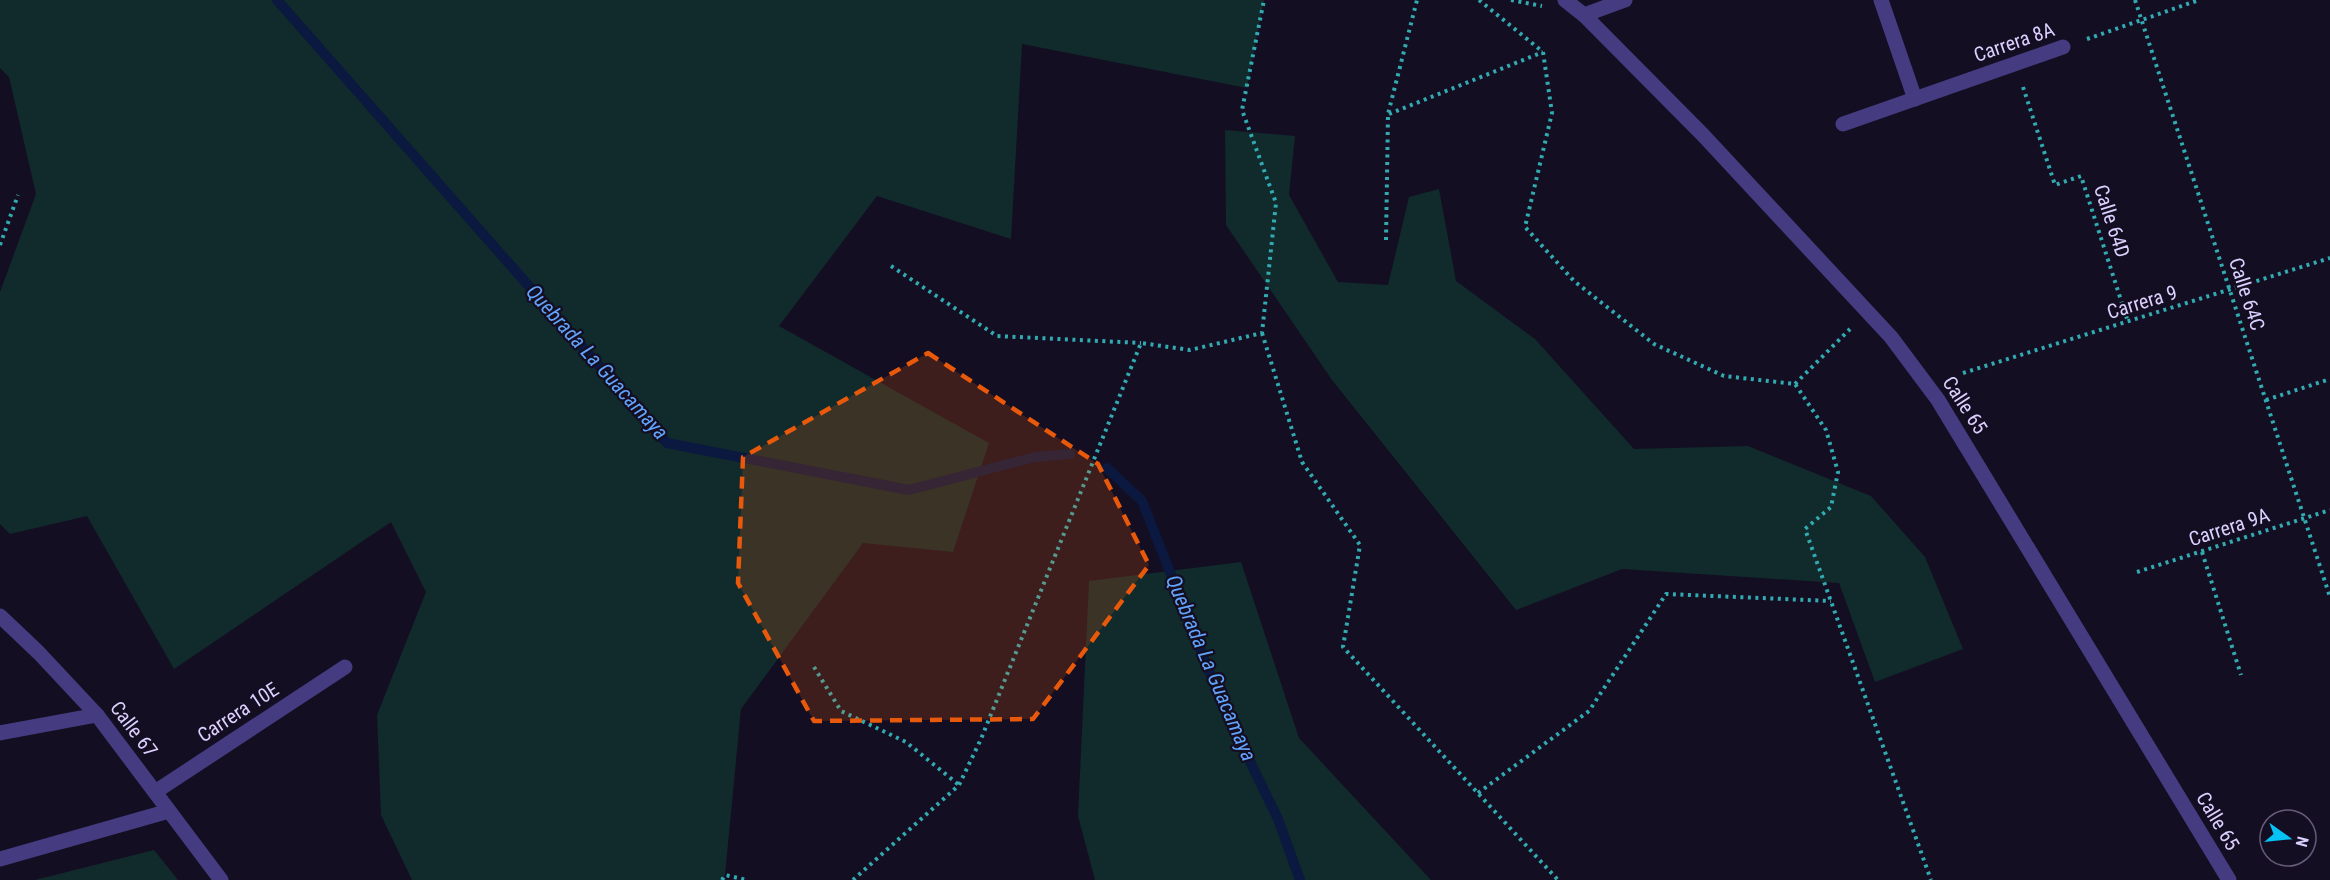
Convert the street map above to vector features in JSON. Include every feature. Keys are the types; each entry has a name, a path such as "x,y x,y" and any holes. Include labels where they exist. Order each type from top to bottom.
{"street":[{"name":"Calle 65","path":"1565,0 1584,15 1703,135 1891,337 1938,400 2229,880"},
{"path":"1584,15 1625,0"},
{"path":"1881,0 1915,99"},
{"name":"Carrera 8A","path":"1843,124 2063,47"},
{"name":"Calle 67","path":"0,616 39,652 97,715 221,880"},
{"name":"Carrera 10E","path":"155,792 345,666"},
{"path":"0,733 97,715"},
{"path":"0,859 169,811"}],"path":[{"path":"1264,0 1242,110 1276,203 1262,333 1302,462 1360,545 1343,647 1558,880"},
{"path":"1386,240 1388,114 1416,0"},
{"path":"1479,0 1543,52 1552,113 1525,226 1574,281 1654,344 1724,376 1795,384 1826,430 1838,472 1831,507 1805,529 1931,880"},
{"name":"Calle 64C","path":"2135,0 2330,597"},
{"name":"Carrera 8A","path":"2063,47 2199,0"},
{"path":"1388,114 1543,52"},
{"name":"Calle 64D","path":"2015,64 2055,185 2081,176 2128,322"},
{"path":"0,245 18,195"},
{"name":"Carrera 9","path":"1963,373 2330,258"},
{"path":"891,266 997,336 1141,343 1190,350 1262,333"},
{"path":"1795,384 1867,312"},
{"path":"853,880 959,785 981,739 1141,343"},
{"path":"2266,400 2330,379"},
{"name":"Carrera 9A","path":"2137,573 2330,510"},
{"path":"2202,552 2241,675"},
{"path":"1478,793 1589,711 1666,594 1832,601"},
{"path":"814,667 841,711 906,742 959,785"},
{"path":"722,880 725,875 747,880"}],"highlighted area":[{"path":"928,353 1098,464 1149,565 1033,719 814,721 738,583 743,457"}],"green space":[{"path":"0,0 1264,0 1247,88 1022,44 1011,239 877,196 779,326 989,443 953,552 863,543 741,709 725,875 722,880 412,880 381,815 377,715 426,592 391,522 174,669 87,516 10,534 0,524 0,292 36,194 9,77 0,68"},
{"path":"1225,130 1295,136 1289,195 1338,282 1388,285 1409,197 1439,189 1456,281 1535,339 1634,449 1748,446 1871,496 1925,557 1963,649 1875,682 1839,583 1622,569 1516,610 1332,380 1226,225"},
{"path":"1241,562 1299,738 1431,880 1095,880 1078,816 1089,581"},
{"path":"154,850 178,880 35,880"}],"waterway":[{"name":"Quebrada La Guacamaya","path":"277,0 667,443 909,490 1035,457 1070,454"},
{"name":"Quebrada La Guacamaya","path":"1107,468 1142,501 1222,704 1278,819 1300,880"}]}
